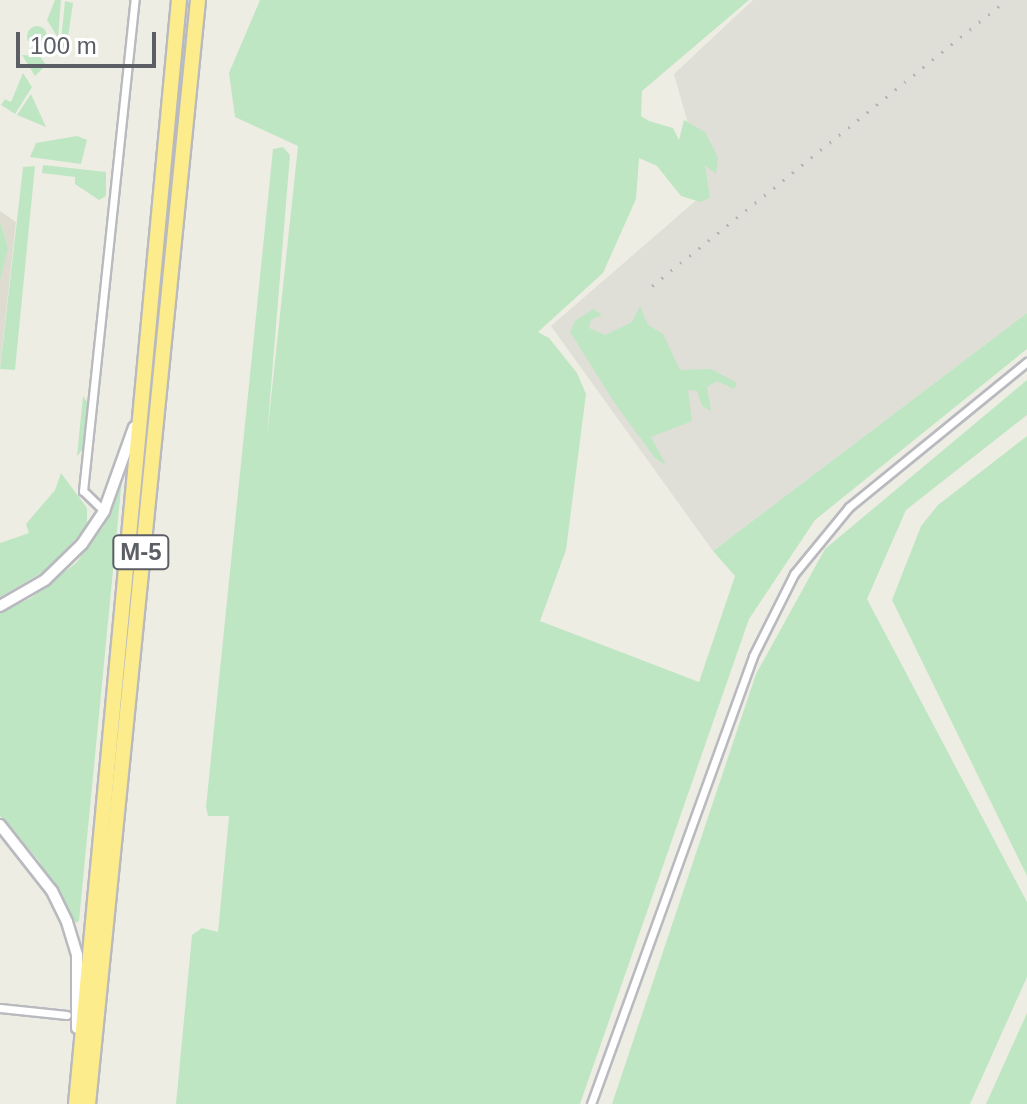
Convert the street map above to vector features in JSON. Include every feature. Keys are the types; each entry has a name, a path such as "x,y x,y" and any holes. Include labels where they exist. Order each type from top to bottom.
{"highway":[{"name":"М-5","path":"76,1104 179,0"},
{"name":"М-5","path":"88,1104 198,0"}],"street":[{"path":"104,511 83,491 135,0"},
{"path":"591,1104 747,670 794,574 849,507 1027,362"},
{"path":"0,606 64,563 104,511 139,414"},
{"path":"0,825 52,891 71,933 77,955 77,1088"},
{"path":"0,1008 67,1015"}],"shaded area":[{"path":"753,0 1027,0 1027,313 713,551 551,326 707,191 674,74"},
{"path":"0,211 16,222 0,367"}],"green space":[{"path":"55,0 61,0 58,38 47,20"},
{"path":"260,0 749,0 642,91 641,116 673,128 679,140 684,120 705,132 718,157 716,174 705,165 710,198 700,202 681,196 657,166 639,158 636,199 603,273 538,332 549,338 577,373 586,394 566,550 540,621 699,682 735,576 713,551 1027,313 1027,349 815,520 749,619 580,1104 176,1104 192,935 202,928 218,932 229,816 208,816 206,807 273,149 283,147 290,155 267,436 298,146 235,117 229,73"},
{"path":"65,1 73,3 66,51 60,51"},
{"path":"37,26 44,29 47,36 44,43 37,46 30,43 27,36 30,29"},
{"path":"22,55 40,56 46,65 35,76"},
{"path":"23,73 32,87 15,114 1,105 5,99 11,102"},
{"path":"31,94 46,127 17,115"},
{"path":"77,136 87,140 81,164 30,157 36,143"},
{"path":"43,165 106,172 106,196 99,200 75,184 75,177 42,173"},
{"path":"35,166 15,370 0,369 23,167"},
{"path":"0,222 8,248 0,280"},
{"path":"640,306 648,325 663,334 680,370 711,369 737,383 734,389 717,381 707,387 711,411 702,406 697,391 688,390 692,421 651,437 666,465 655,458 616,405 570,332 575,321 593,309 602,315 591,320 589,328 605,335 632,322"},
{"path":"1027,380 1027,415 906,510 867,599 1027,902 1027,977 970,1104 612,1104 756,674 825,549"},
{"path":"83,396 89,405 85,447 77,456"},
{"path":"1027,436 1027,876 892,600 921,526 938,505"},
{"path":"61,473 87,508 87,527 48,569 0,597 0,543 29,533 26,524 55,490"},
{"path":"122,478 79,921 76,923 39,861 0,816 0,612 31,598 76,563 104,526"},
{"path":"1027,1013 1027,1104 986,1104"}],"railway":[{"path":"652,286 1007,0"}]}
